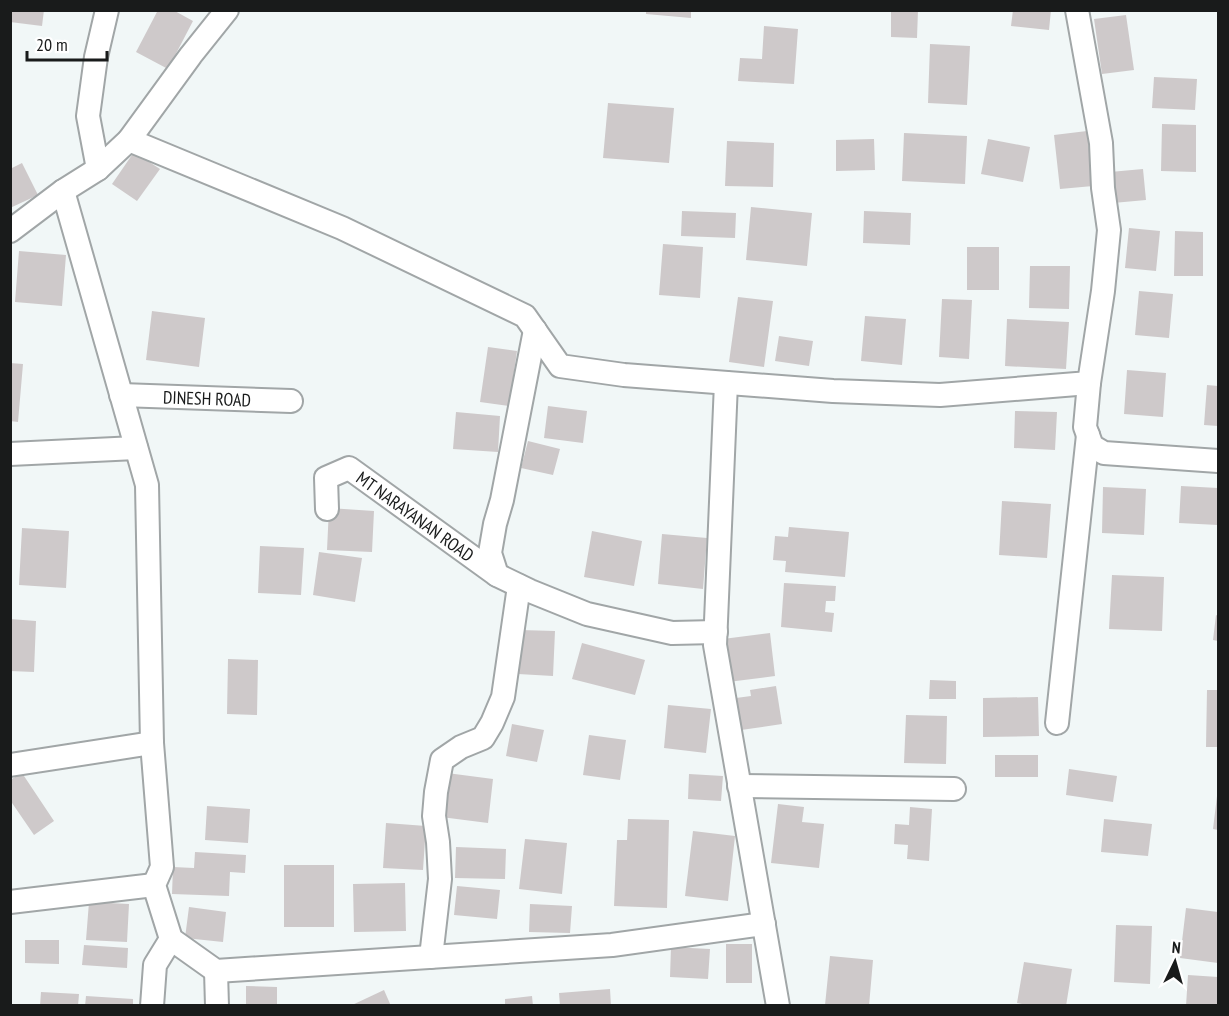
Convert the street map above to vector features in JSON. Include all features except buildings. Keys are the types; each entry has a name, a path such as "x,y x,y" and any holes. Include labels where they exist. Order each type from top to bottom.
{"street":[{"path":"98,169 88,116 96,57 107,10"},
{"path":"10,231 63,191 98,169 129,140 227,10"},
{"path":"1077,10 1101,143 1102,188 1109,230 1085,427 1092,446 1104,453 1218,461"},
{"path":"129,140 342,228 525,316 560,366 624,375 726,383 833,391 940,395 1089,383"},
{"path":"63,191 147,486 152,743 162,867 154,885 171,939 216,971 612,945 764,924"},
{"path":"536,330 490,553 497,575 587,614 672,633 716,632"},
{"path":"726,383 716,645 778,1005"},
{"name":"DINESH ROAD","path":"121,395 291,401"},
{"path":"1057,723 1088,435"},
{"path":"10,454 136,448"},
{"name":"MT NARAYANAN ROAD","path":"327,509 326,478 349,468 497,575"},
{"path":"431,957 440,879 434,816 442,760 461,747 483,738 492,723 503,697 519,586"},
{"path":"10,765 152,743"},
{"path":"739,786 954,789"},
{"path":"10,902 154,885"},
{"path":"152,1005 155,965 171,939"},
{"path":"216,971 217,1005"}]}
